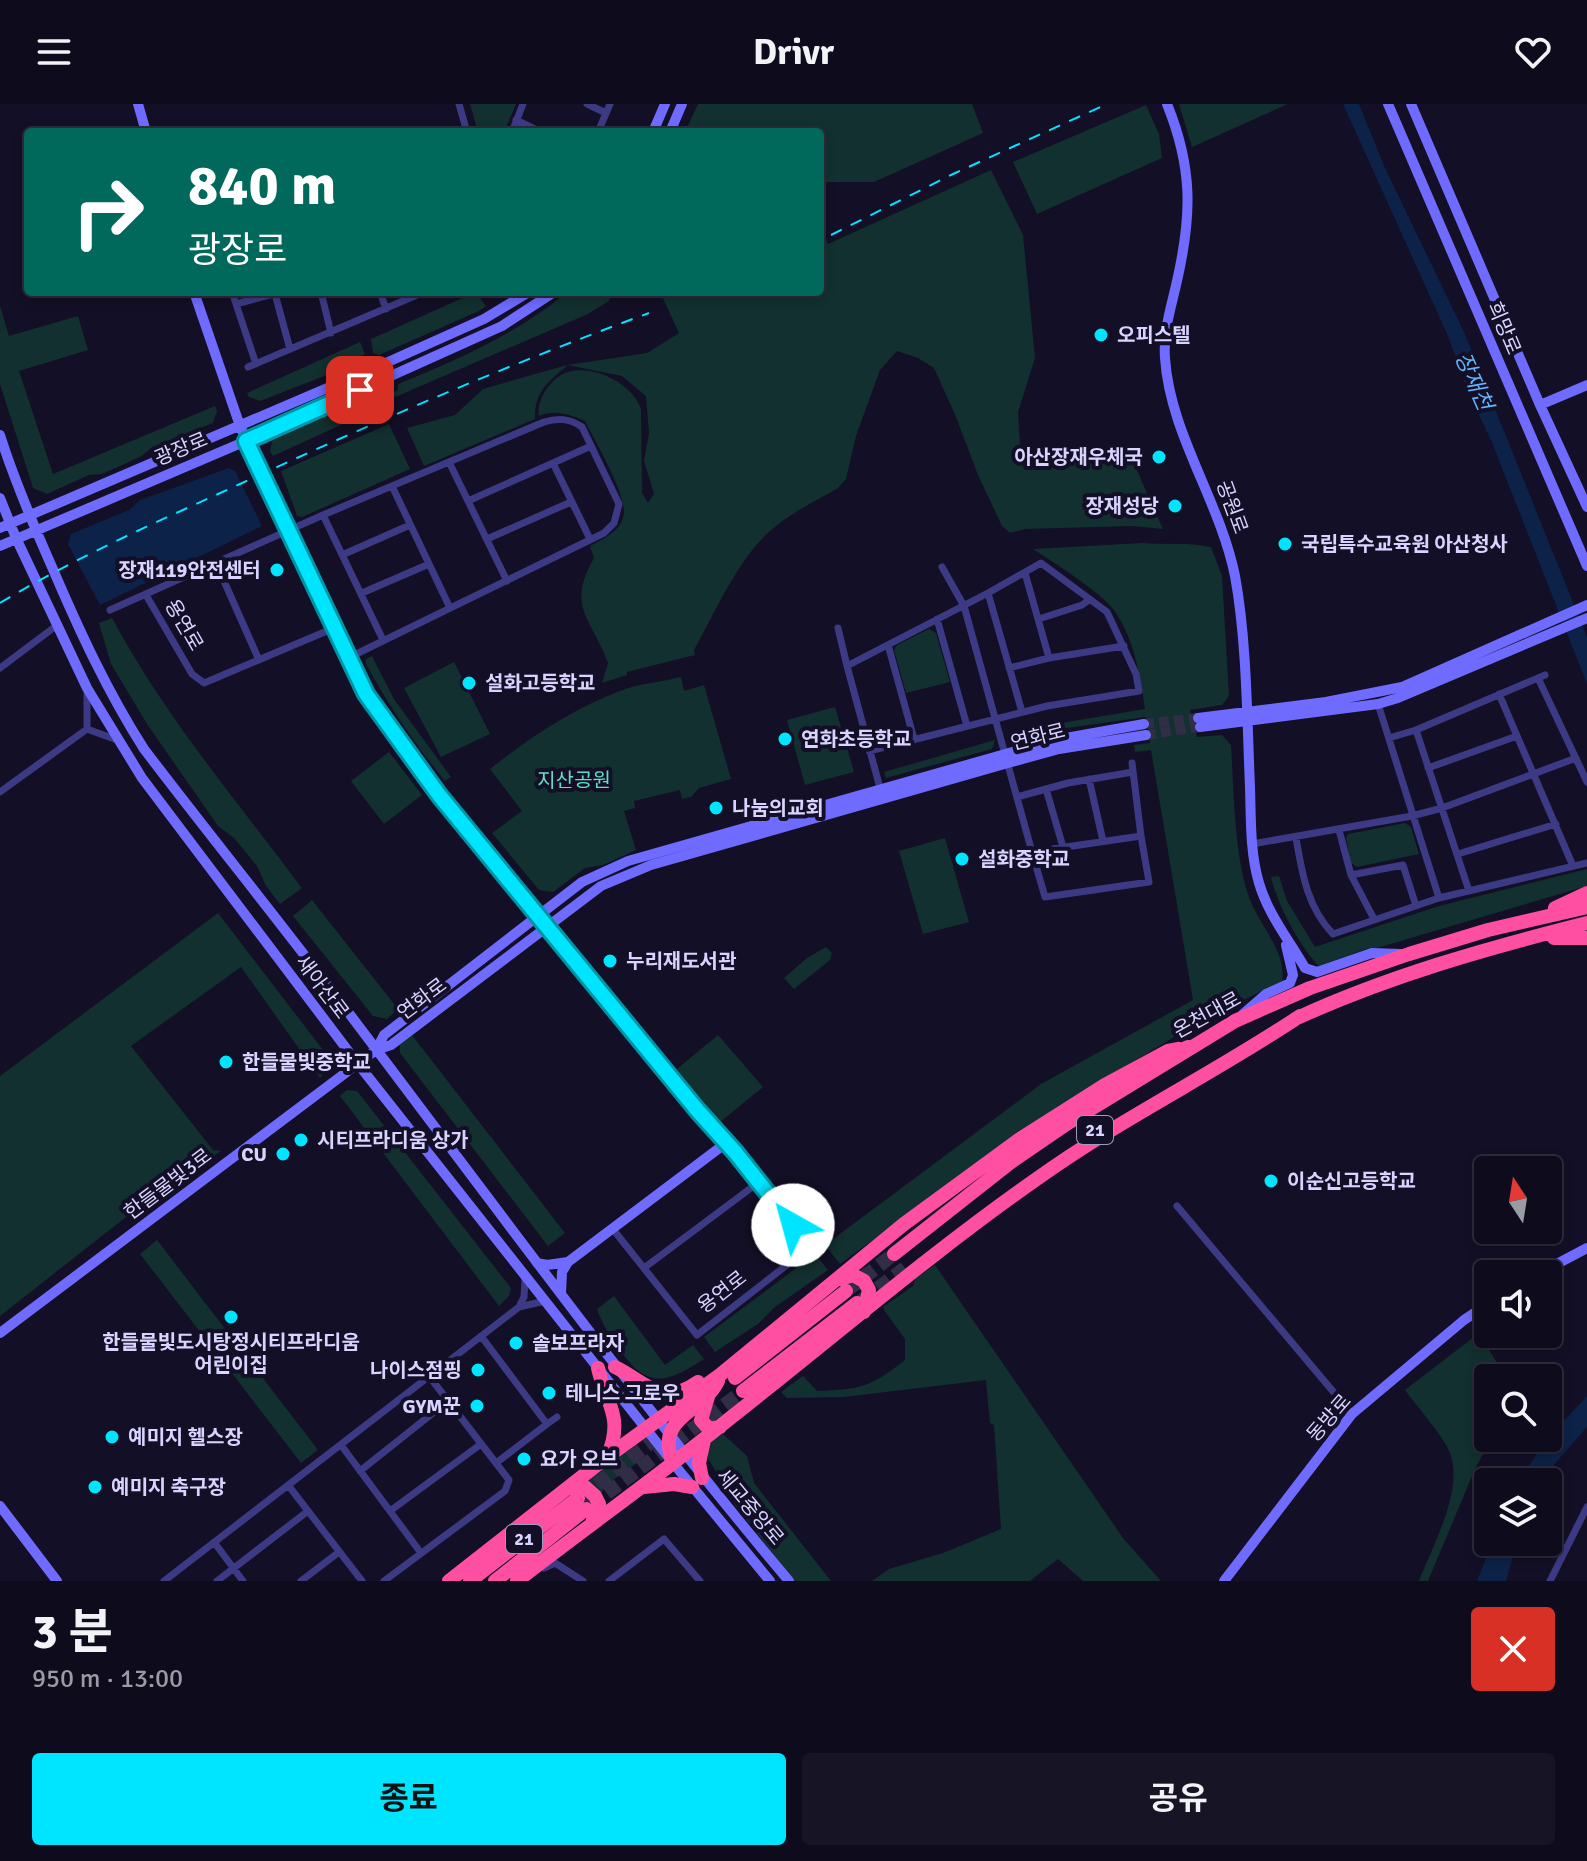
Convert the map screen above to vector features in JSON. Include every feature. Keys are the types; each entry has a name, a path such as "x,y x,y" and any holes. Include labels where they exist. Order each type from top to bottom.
{"highway":[{"path":"1530,920 1587,893"},
{"name":"온천대로","path":"894,1254 1011,1162 1068,1123 1235,1021 1310,988 1409,954 1587,907"},
{"name":"온천대로","path":"905,1268 1008,1188 1069,1146 1164,1086 1251,1039 1300,1016 1428,968 1587,923"},
{"path":"1529,938 1587,938"},
{"path":"743,1391 1040,1176 1118,1125 1300,1016"},
{"path":"678,1459 669,1454 668,1435 676,1422 708,1397 743,1355 842,1285 904,1224 1020,1139 1105,1085 1168,1051 1189,1047"},
{"path":"607,1457 727,1376 853,1275 864,1281 869,1290 860,1308 720,1427 639,1488"},
{"path":"615,1367 646,1387 674,1393 689,1388 730,1359 743,1355"},
{"path":"517,1581 580,1505 607,1457 616,1431 615,1412 603,1390 598,1368"},
{"path":"708,1397 701,1420 709,1429 720,1427"},
{"path":"449,1581 580,1505 639,1488 697,1482 704,1439"},
{"name":"21","path":"470,1581 580,1505"},
{"name":"21","path":"495,1581 580,1505"}],"street":[{"path":"138,104 145,128"},
{"path":"459,104 466,128"},
{"path":"513,128 523,104"},
{"path":"587,104 606,113"},
{"path":"600,128 610,104"},
{"path":"655,128 665,104"},
{"path":"672,128 682,104"},
{"name":"공원로","path":"1167,104 1183,155 1190,213 1163,336 1166,381 1224,533 1235,578 1252,844 1258,881 1281,928"},
{"name":"희망로","path":"1388,104 1587,566"},
{"name":"희망로","path":"1411,104 1587,507"},
{"path":"516,120 533,128"},
{"name":"용연로","path":"195,296 246,441 366,694 406,751 536,916 810,1247 697,1335 612,1228"},
{"path":"233,296 252,366 415,296"},
{"path":"236,304 267,296"},
{"path":"279,296 290,349"},
{"path":"322,296 331,333"},
{"path":"381,296 386,309"},
{"name":"광장로","path":"5,526 484,319 522,296"},
{"name":"광장로","path":"0,546 246,441 502,326 548,296"},
{"path":"1540,405 1587,385"},
{"path":"290,531 554,419 574,422 582,427 619,504 614,523 604,533 348,658"},
{"name":"새아산로","path":"0,435 35,530 97,666 144,749 537,1263 615,1367 652,1426 668,1435"},
{"path":"468,501 591,446"},
{"path":"449,462 507,581"},
{"path":"553,463 590,539"},
{"path":"392,486 450,608"},
{"name":"새아산로","path":"0,498 5,526 16,538 87,688 142,778 358,1064 598,1368 678,1459"},
{"path":"487,539 571,502"},
{"path":"323,515 383,640"},
{"path":"342,555 410,525"},
{"name":"용연로","path":"290,531 146,595 197,680 204,683 334,628"},
{"path":"216,563 259,660"},
{"path":"847,666 1041,563 1107,612 1136,674 1139,691 1074,700 869,751"},
{"path":"362,593 429,564"},
{"name":"연화로","path":"942,567 964,606 1006,759"},
{"path":"1025,573 1049,658"},
{"path":"988,593 1022,712"},
{"path":"110,610 146,595"},
{"path":"1039,619 1089,600"},
{"path":"1199,722 1378,704 1398,698 1542,631 1585,606"},
{"path":"1246,716 1402,687 1542,631 1587,618"},
{"path":"937,619 967,726"},
{"path":"0,668 56,626"},
{"path":"838,628 880,788"},
{"path":"888,645 914,739"},
{"path":"1009,668 1124,646"},
{"path":"1389,738 1416,730 1542,676 1587,782"},
{"path":"87,688 87,729"},
{"path":"1499,694 1573,866"},
{"path":"1378,704 1439,898"},
{"path":"87,729 117,740"},
{"path":"0,792 87,729"},
{"name":"연화로","path":"376,1050 391,1045 601,886 631,872 1006,759 1055,740 1145,729"},
{"path":"1416,730 1469,891"},
{"path":"1428,768 1517,736"},
{"path":"1252,844 1412,816 1442,808 1576,758"},
{"path":"1006,759 1045,897 1149,882 1132,767 1017,797"},
{"name":"연화로","path":"376,1050 384,1035 582,882 628,861 880,788 1006,759"},
{"path":"1089,779 1103,841"},
{"path":"1046,789 1063,847"},
{"path":"1458,854 1556,824"},
{"path":"1339,830 1351,875 1374,919"},
{"path":"1032,852 1141,836"},
{"path":"1296,838 1303,882 1313,905 1333,934 1439,898 1587,863"},
{"path":"1351,875 1403,865 1416,906"},
{"path":"1281,928 1305,968 1317,972 1372,953 1409,954"},
{"path":"1235,1021 1266,994 1290,983 1293,975 1291,958 1281,928"},
{"name":"한들물빛3로","path":"0,1333 376,1050"},
{"path":"561,1295 562,1272 568,1262 726,1143"},
{"path":"644,1268 759,1182"},
{"path":"1177,1206 1352,1414"},
{"path":"1562,1261 1587,1248"},
{"path":"537,1263 568,1262"},
{"path":"519,1307 524,1297 525,1276"},
{"path":"164,1581 519,1307 545,1301"},
{"name":"동방로","path":"1224,1581 1352,1414 1474,1313"},
{"path":"481,1336 547,1424"},
{"path":"384,1581 505,1491 509,1480 429,1376"},
{"path":"360,1471 448,1401"},
{"path":"496,1463 557,1417"},
{"path":"390,1511 481,1444"},
{"path":"341,1445 421,1553"},
{"name":"세교중앙로","path":"678,1459 770,1581"},
{"name":"세교중앙로","path":"697,1482 789,1581"},
{"path":"288,1485 362,1581"},
{"path":"0,1506 57,1581"},
{"path":"1550,1581 1587,1507"},
{"path":"217,1581 308,1511"},
{"path":"609,1581 664,1539 700,1581"},
{"path":"214,1542 243,1581"},
{"path":"301,1581 339,1552"},
{"path":"526,1581 555,1563 583,1581"}],"green space":[{"path":"470,104 516,104 506,128 477,128"},
{"path":"698,104 972,104 983,133 874,182 824,183 824,128 687,128"},
{"path":"1179,104 1288,104 1192,147"},
{"path":"1146,105 1159,134 1162,158 1037,214 1013,162"},
{"path":"991,170 1023,235 1035,358 1018,412 1020,444 1047,464 1113,461 1131,457 1163,529 1133,526 1025,529 1010,533 1002,526 978,475 934,368 918,358 897,351 880,370 856,436 846,479 838,488 786,519 758,543 728,587 694,650 695,655 627,672 627,675 602,683 608,663 584,612 582,589 594,558 590,546 614,532 621,523 624,509 610,470 585,421 562,413 539,416 539,409 546,390 568,372 589,371 621,384 637,400 641,409 642,493 648,503 654,494 644,461 649,433 646,396 622,376 568,365 544,388 537,402 535,419 424,466 407,428 455,415 483,389 567,365 647,353 679,333 662,296 824,296 824,235 828,244"},
{"path":"467,296 479,296 486,306 379,355 373,353 371,339"},
{"path":"562,296 611,296 609,301 588,314 395,397 393,393 398,389 398,384 508,333"},
{"path":"0,306 9,336 78,316 88,350 19,371 53,474 215,406 217,411 213,423 153,447 140,457 102,474 89,475 47,494 33,488 0,384"},
{"path":"360,342 365,354 361,356 363,361 260,401 247,393"},
{"path":"373,393 380,407 273,456 270,451 272,441"},
{"path":"389,424 410,469 302,517 297,516 281,471"},
{"path":"1142,543 1211,547 1222,576 1229,696 1222,705 1190,710 1197,737 1222,735 1231,745 1240,862 1253,908 1280,959 1282,981 1197,1023 1042,1117 840,1264 825,1245 1041,1084 1193,1000 1151,750 1135,752 1134,745 1150,743 1146,717 1067,728 1014,742 1008,736 1061,723 1145,709 1131,644 1113,609 1087,586 1033,549"},
{"path":"112,618 154,689 302,888 280,904 266,886 257,866 234,838 218,826 147,724 111,664 99,623"},
{"path":"929,629 936,633 950,682 906,693 894,650 897,645"},
{"path":"372,656 394,699 451,777 445,781 403,725 375,680 366,664 366,659"},
{"path":"454,662 490,734 441,757 404,688"},
{"name":"지산공원","path":"681,677 684,691 704,685 731,779 699,788 691,797 682,799 680,790 634,801 635,808 624,811 636,850 603,865 585,868 553,892 539,890 492,833 522,811 490,769 576,711 632,687"},
{"path":"835,707 854,772 805,785 787,720"},
{"path":"995,740 992,749 886,778 884,772"},
{"path":"389,752 422,795 384,824 351,781"},
{"path":"1405,823 1411,827 1419,854 1357,867 1351,863 1346,838 1348,834"},
{"path":"945,838 969,922 923,934 899,851"},
{"path":"1587,869 1587,886 1366,949 1319,966 1290,924 1271,877 1279,876 1287,901 1315,947 1439,906"},
{"path":"312,900 398,1009 387,1019 373,1016 293,916"},
{"path":"218,913 333,1063 320,1078 241,967 131,1046 213,1150 221,1151 135,1210 0,1316 0,1076"},
{"path":"826,947 832,953 830,960 794,989 784,978 807,958"},
{"path":"412,1035 565,1233 548,1246 400,1053 400,1044"},
{"path":"718,1035 763,1087 719,1123 677,1069"},
{"path":"347,1090 357,1091 511,1288 509,1296 499,1306 340,1096"},
{"path":"157,1240 318,1450 301,1463 140,1254"},
{"path":"815,1254 828,1270 775,1307 758,1324 715,1352 704,1337"},
{"path":"935,1265 1123,1538 1161,1581 1083,1581 1058,1559 1030,1581 872,1581 889,1569 943,1553 1001,1529 994,1425 990,1423 986,1380 844,1397 787,1398 781,1392 803,1376 817,1391 855,1388 873,1382 905,1360 905,1339 883,1307 913,1286 916,1278"},
{"path":"614,1296 665,1365 693,1345 704,1359 670,1377 651,1377 641,1373 614,1342 597,1309"},
{"path":"1474,1337 1474,1348 1488,1348 1498,1364 1474,1364 1474,1452 1484,1452 1474,1468 1428,1581 1419,1581 1451,1495 1452,1460 1432,1424 1405,1390"},
{"path":"723,1434 747,1456 754,1483 831,1581 794,1581 735,1505 708,1458 708,1448 714,1438"},
{"path":"624,1451 631,1452 637,1463 606,1485 600,1496 582,1483"}],"water":[{"name":"장재천","path":"1343,104 1359,104 1385,168 1464,332 1587,637 1587,684 1448,336"},
{"path":"229,468 235,471 262,526 100,605 68,544 71,534 129,510 140,500"},
{"path":"1587,1396 1587,1427 1551,1468 1527,1468 1538,1452 1562,1452 1562,1423"},
{"path":"1487,1556 1513,1556 1506,1581 1477,1581"}],"tunnel":[{"path":"1144,724 1198,718"},
{"path":"1146,735 1200,727"},
{"path":"846,1291 894,1254"},
{"path":"861,1301 905,1268"},
{"path":"590,1506 743,1391"},
{"path":"580,1497 677,1422"}],"railway":[{"path":"831,235 953,174 1107,104"},
{"path":"0,603 118,540 341,438 494,373 649,313"}],"place":[{"name":"오피스텔","path":"1101,335"},
{"name":"아산장재우체국","path":"1159,457"},
{"name":"장재성당","path":"1175,506"},
{"name":"국립특수교육원 아산청사","path":"1285,544"},
{"name":"장재119안전센터","path":"277,570"},
{"name":"설화고등학교","path":"469,683"},
{"name":"연화초등학교","path":"785,739"},
{"name":"나눔의교회","path":"716,808"},
{"name":"설화중학교","path":"962,859"},
{"name":"누리재도서관","path":"610,961"},
{"name":"한들물빛중학교","path":"226,1062"},
{"name":"시티프라디움 상가","path":"301,1140"},
{"name":"CU","path":"283,1154"},
{"name":"이순신고등학교","path":"1271,1181"},
{"name":"한들물빛도시탕정시티프라디움 어린이집","path":"231,1317"},
{"name":"솔보프라자","path":"516,1343"},
{"name":"나이스점핑","path":"478,1370"},
{"name":"테니스 그로우","path":"549,1393"},
{"name":"GYM꾼","path":"477,1406"},
{"name":"예미지 헬스장","path":"112,1437"},
{"name":"요가 오브","path":"524,1459"},
{"name":"예미지 축구장","path":"95,1487"}],"route":[{"path":"360,390 246,441 366,694 413,761 536,916 793,1225"}]}
